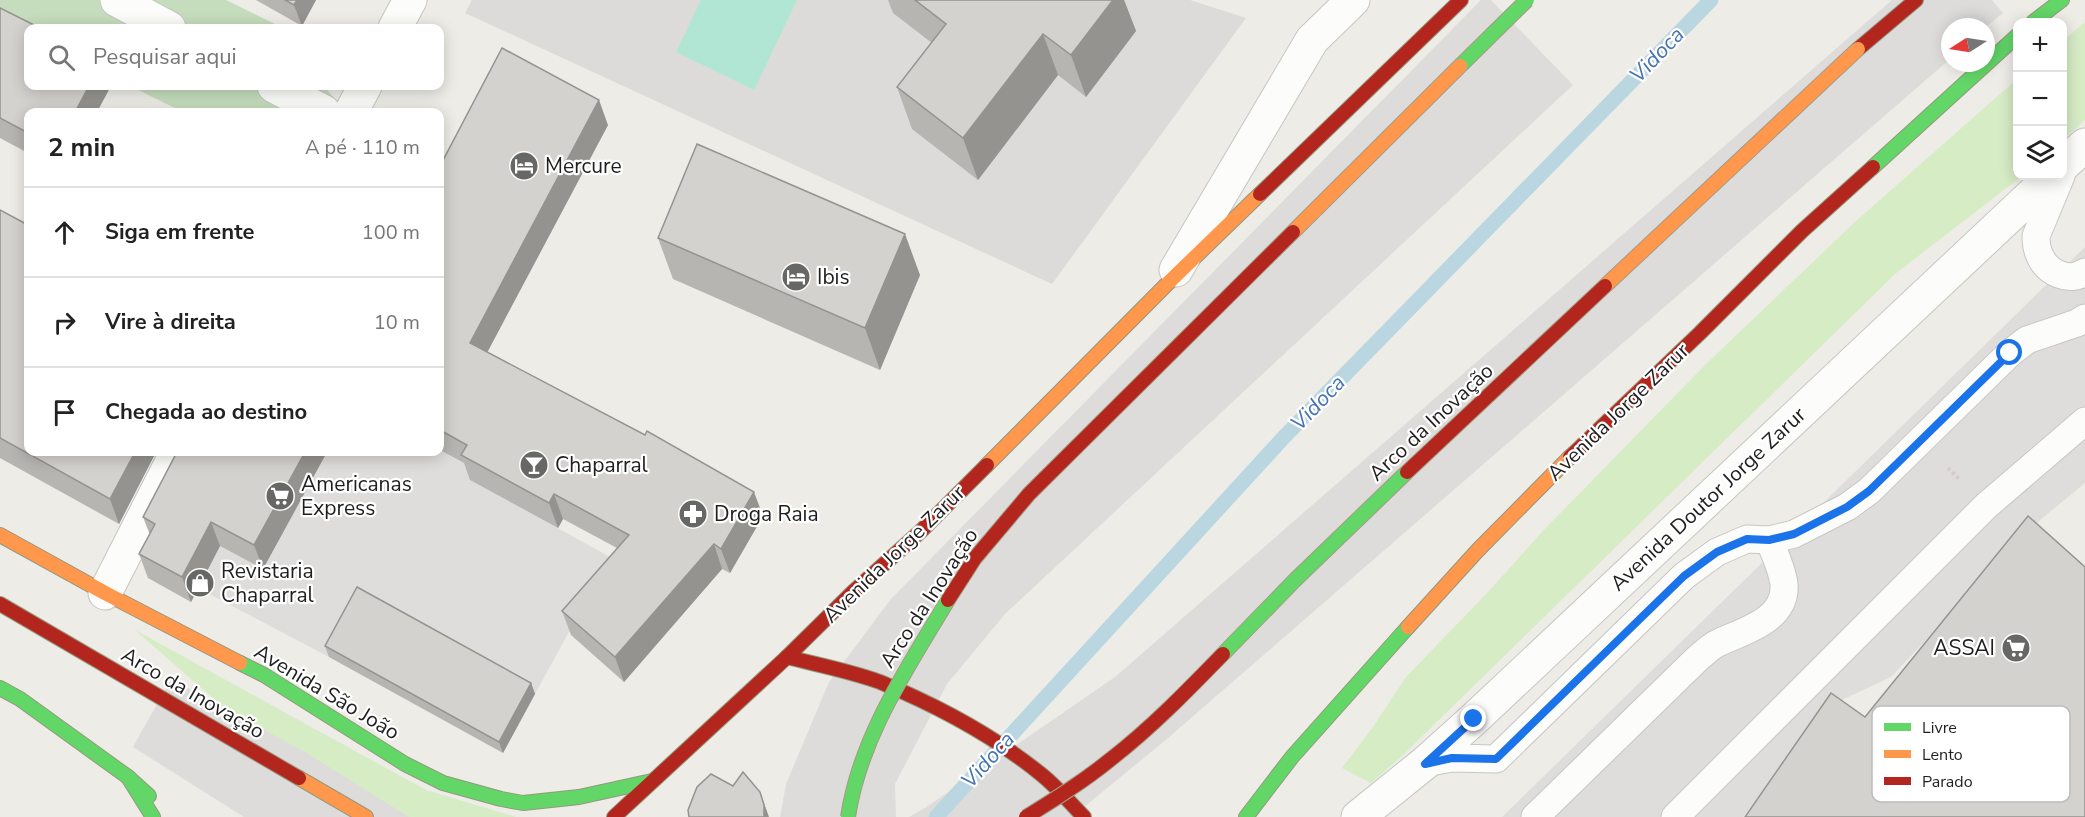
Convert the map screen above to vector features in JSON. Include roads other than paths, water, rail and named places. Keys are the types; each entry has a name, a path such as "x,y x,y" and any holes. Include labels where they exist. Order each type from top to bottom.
{"main road":[{"name":"Avenida Jorge Zarur","path":"614,817 921,531 1167,284 1461,0"},
{"name":"Arco da Inovação","path":"848,817 849,804 858,775 884,708 969,568 998,530 1029,494 1527,0"},
{"name":"Arco da Inovação","path":"1026,817 1049,805 1114,757 1176,703 1329,546 1858,49 1916,0"},
{"path":"2038,18 2062,0"},
{"name":"Avenida Jorge Zarur","path":"1246,817 1292,757 1478,550 1601,426 1700,333 1802,231 2013,40"},
{"name":"Avenida São João","path":"0,535 105,593 264,675 405,764 443,783 523,803 579,798 652,781"},
{"name":"Arco da Inovação","path":"0,604 366,817"},
{"path":"787,657 879,682 967,722 1002,744 1044,776 1083,817"},
{"path":"0,688 20,699 128,777 158,805 167,817"},
{"path":"1264,817 1267,805 1292,757"},
{"path":"128,777 153,817"}],"street":[{"path":"117,0 162,24"},
{"path":"397,24 410,0"},
{"name":"Avenida Jorge Zarur","path":"1167,284 1312,40 1353,0"},
{"path":"282,90 316,108"},
{"path":"353,108 363,90"},
{"name":"Avenida Doutor Jorge Zarur","path":"1358,817 1425,764 2050,180"},
{"path":"105,593 175,456"}],"lane":[{"path":"2059,180 2036,236 2037,246 2045,265 2053,271 2071,277 2085,272"},
{"path":"1425,764 1452,758 1496,759 1684,576 1717,552 1747,539 1769,540 1794,534 1852,504 1869,491 2010,353 2027,340 2078,323 2085,318"},
{"path":"1675,817 1986,506 2085,421"},
{"path":"1535,817 1713,645 1749,630 1768,619 1781,603 1784,585 1780,566 1769,540"}],"waterway":[{"name":"Vidoca","path":"936,817 1284,437 1711,0"}],"place":[{"name":"Mercure","path":"524,166"},
{"name":"Ibis","path":"796,277"},
{"name":"Chaparral","path":"534,465"},
{"name":"Americanas Express","path":"280,496"},
{"name":"Droga Raia","path":"693,514"},
{"name":"Revistaria Chaparral","path":"200,583"},
{"name":"ASSAI","path":"2016,648"}]}
